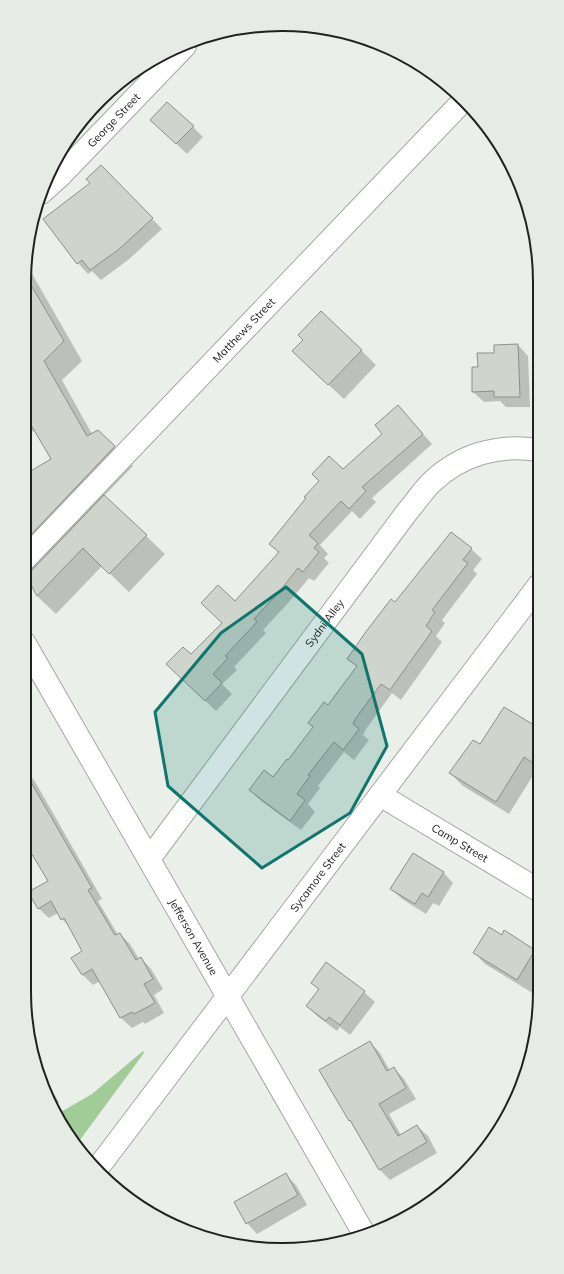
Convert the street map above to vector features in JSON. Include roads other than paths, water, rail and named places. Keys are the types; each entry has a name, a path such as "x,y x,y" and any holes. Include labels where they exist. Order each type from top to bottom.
{"street":[{"name":"George Street","path":"51,184 177,54"},
{"name":"Matthews Street","path":"31,553 459,105"},
{"name":"Sydni Alley","path":"149,859 407,512 432,482 446,470 462,460 477,454 511,448 533,450"},
{"name":"Sycamore Street","path":"100,1164 227,995 533,593"},
{"name":"Jefferson Avenue","path":"31,654 362,1230"},
{"name":"Camp Street","path":"380,795 533,887"}]}
